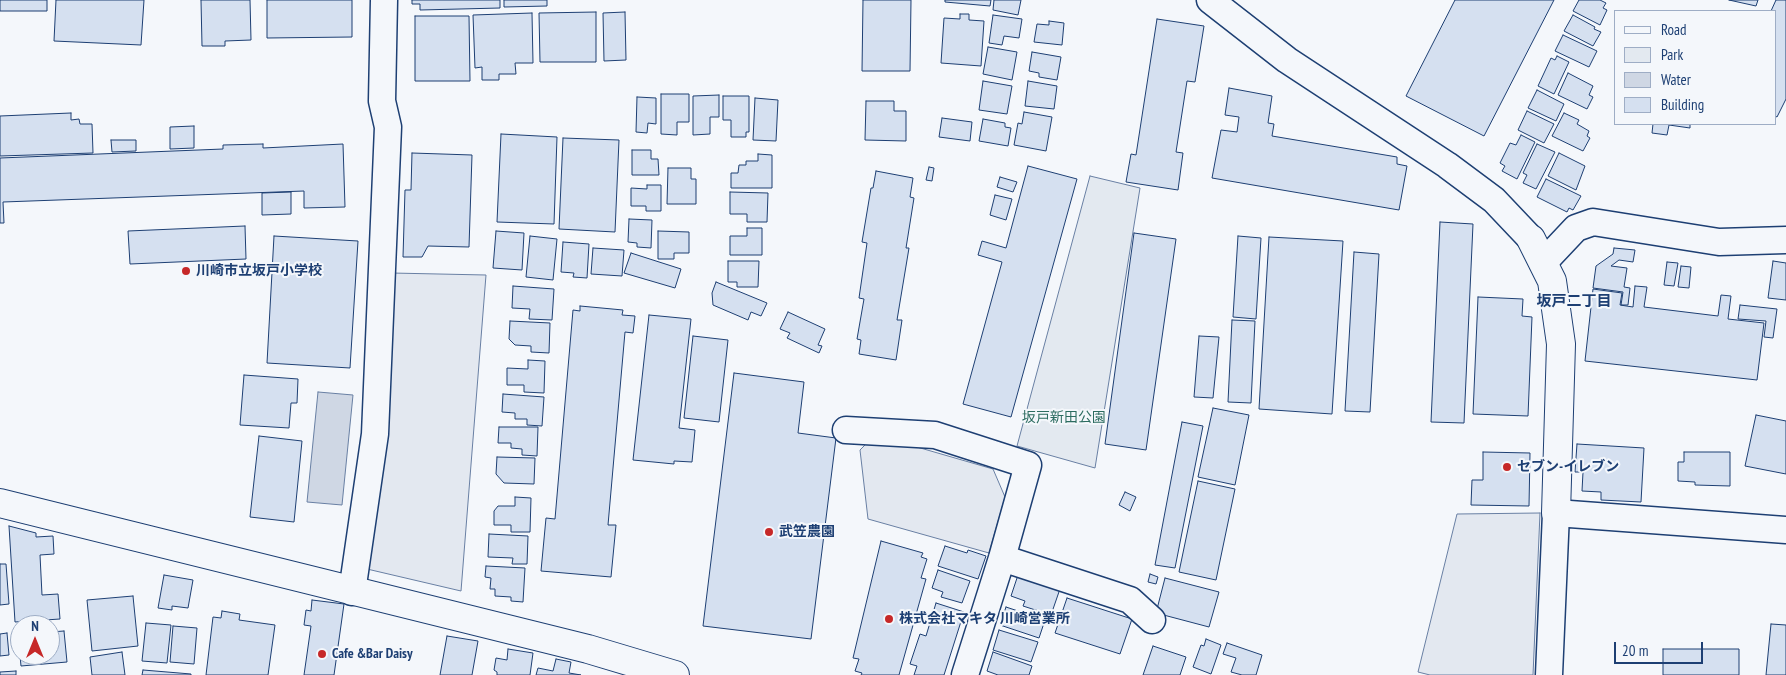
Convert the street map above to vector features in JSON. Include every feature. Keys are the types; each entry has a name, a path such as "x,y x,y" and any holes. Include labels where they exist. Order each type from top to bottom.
{"street":[{"path":"352,592 375,434 388,127 382,101 384,0"},
{"path":"1210,0 1287,60 1447,165 1494,200 1537,251 1552,281 1561,344 1549,675"},
{"path":"1537,251 1576,228 1593,222 1720,242 1786,240"},
{"path":"846,430 935,435 1028,466 1002,558 965,675"},
{"path":"0,504 588,649 675,675"},
{"path":"1556,513 1786,530"},
{"path":"1002,558 1130,600 1152,620"}],"green space":[{"name":"坂戸新田公園","path":"1090,176 1140,188 1095,468 1017,446"}],"shaded area":[{"path":"391,273 486,275 461,591 367,569"},
{"path":"869,441 910,445 993,469 1005,497 989,553 868,519 860,450"},
{"path":"1540,513 1533,675 1430,675 1418,672 1457,514"}],"water":[{"path":"318,392 353,395 342,505 307,502"}],"building":[{"path":"0,0 47,0 47,11 0,11"},
{"path":"56,0 144,0 141,45 54,41"},
{"path":"201,0 250,0 251,40 225,41 225,46 202,46"},
{"path":"267,0 352,0 352,37 267,38"},
{"path":"412,0 500,0 500,8 420,10 420,4 412,4"},
{"path":"504,0 547,0 547,6 504,7"},
{"path":"863,0 911,0 910,71 862,71"},
{"path":"945,0 991,0 990,6 945,2"},
{"path":"994,0 1021,0 1018,15 993,10"},
{"path":"1455,0 1554,0 1484,136 1406,96"},
{"path":"1579,0 1600,0 1606,3 1603,8 1607,10 1600,25 1573,11"},
{"path":"1729,0 1758,0 1756,6"},
{"path":"1776,0 1786,0 1786,99 1777,117 1776,10 1771,10"},
{"path":"596,12 596,62 540,62 539,13"},
{"path":"625,12 626,60 604,61 603,13"},
{"path":"532,13 533,63 515,63 516,74 499,74 499,80 482,80 482,67 475,68 473,15"},
{"path":"960,14 969,14 969,20 984,21 981,66 941,63 944,18 960,19"},
{"path":"993,15 1022,19 1019,38 1004,36 1002,45 989,43"},
{"path":"1573,15 1601,32 1593,46 1564,31"},
{"path":"415,16 469,16 470,81 415,81"},
{"path":"1157,19 1204,26 1195,82 1187,81 1176,152 1183,153 1178,190 1126,182 1131,154 1136,155"},
{"path":"1049,21 1064,23 1062,45 1034,42 1037,24 1049,25"},
{"path":"1563,35 1597,51 1589,67 1555,51"},
{"path":"988,47 1017,52 1012,80 983,74"},
{"path":"1032,52 1061,57 1057,80 1039,77 1039,73 1029,71"},
{"path":"1557,56 1569,62 1554,94 1538,86 1551,58 1555,60"},
{"path":"1568,73 1593,86 1589,95 1593,97 1587,109 1558,95"},
{"path":"983,81 1012,86 1007,114 979,110"},
{"path":"1028,81 1057,86 1054,109 1025,106"},
{"path":"1229,88 1272,96 1268,123 1274,124 1272,136 1397,157 1397,164 1407,166 1399,210 1212,178 1221,130 1237,132 1239,117 1225,115"},
{"path":"1537,90 1564,104 1556,121 1528,108"},
{"path":"661,94 689,94 689,122 677,122 677,135 661,134"},
{"path":"719,95 719,117 710,117 710,134 693,135 693,96"},
{"path":"723,96 749,96 749,132 746,132 746,137 731,137 731,120 723,120"},
{"path":"637,97 656,98 656,124 648,123 647,133 636,132"},
{"path":"755,98 778,100 776,141 753,140"},
{"path":"866,101 894,101 894,111 906,111 906,141 865,140"},
{"path":"1527,111 1554,124 1544,143 1518,130"},
{"path":"1024,112 1052,117 1046,151 1014,145 1018,123 1022,124"},
{"path":"71,113 71,120 79,119 80,124 92,124 93,153 0,156 0,116"},
{"path":"1564,113 1579,120 1577,124 1589,131 1587,136 1590,138 1583,151 1552,136"},
{"path":"942,118 972,122 970,141 939,137"},
{"path":"983,119 1005,123 1005,127 1011,128 1008,146 979,141"},
{"path":"1653,125 1669,125 1667,135 1652,133"},
{"path":"1669,125 1690,125 1690,128"},
{"path":"194,126 194,148 170,149 170,127"},
{"path":"501,134 557,137 554,224 497,222"},
{"path":"1521,135 1535,142 1517,179 1502,171 1505,166 1500,163 1510,143 1516,145"},
{"path":"563,138 619,140 615,232 559,229"},
{"path":"111,140 136,140 136,151 112,152"},
{"path":"263,144 263,148 343,144 345,207 304,208 304,191 3,202 4,223 0,223 0,158 223,149 223,145"},
{"path":"1537,144 1555,152 1536,189 1523,183 1527,175 1523,173"},
{"path":"632,150 651,150 651,159 658,159 659,175 632,175"},
{"path":"412,153 472,155 469,247 428,246 422,257 403,257 405,190 411,190"},
{"path":"1559,153 1585,166 1576,190 1548,176"},
{"path":"758,154 772,155 772,188 731,188 731,173 738,173 739,165 746,165 746,161 758,161"},
{"path":"1028,166 1077,179 1011,417 963,404 1002,262 978,255 982,241 1006,248"},
{"path":"929,167 934,168 932,181 926,180"},
{"path":"668,168 691,168 691,179 696,179 696,204 667,204"},
{"path":"876,171 913,178 910,197 914,198 906,248 909,248 897,320 902,320 896,360 859,354 861,340 857,339 864,299 859,298 867,243 862,242 871,188 873,188"},
{"path":"1000,177 1017,182 1013,192 997,187"},
{"path":"1546,179 1581,196 1573,210 1569,208 1567,212 1537,197"},
{"path":"647,185 661,185 661,211 646,211 646,206 631,206 631,188 647,189"},
{"path":"291,192 291,214 262,215 262,193"},
{"path":"730,192 768,193 767,222 747,222 747,214 730,214"},
{"path":"995,195 1012,199 1006,220 990,215"},
{"path":"629,219 652,220 651,248 637,247 637,243 628,242"},
{"path":"1440,222 1473,224 1464,423 1431,422"},
{"path":"245,226 246,259 130,264 128,231"},
{"path":"747,228 762,228 762,255 730,255 730,236 747,236"},
{"path":"496,231 524,233 522,270 493,268"},
{"path":"658,231 689,232 689,253 674,253 674,259 658,259"},
{"path":"1134,233 1176,239 1146,450 1105,444"},
{"path":"274,236 358,241 350,368 267,363"},
{"path":"530,236 557,239 553,280 526,277"},
{"path":"1238,236 1261,238 1256,319 1233,317"},
{"path":"1269,237 1343,241 1332,414 1259,409"},
{"path":"563,242 589,244 587,278 573,277 574,273 561,272"},
{"path":"593,248 624,250 622,276 591,274"},
{"path":"1614,248 1635,250 1633,262 1619,260 1611,266 1627,268 1624,287 1630,288 1628,305 1621,305 1623,292 1593,288 1596,266 1613,254"},
{"path":"1354,252 1379,254 1370,412 1345,411"},
{"path":"631,253 681,269 675,288 624,273"},
{"path":"728,261 759,261 758,287 737,287 737,282 728,282"},
{"path":"1773,261 1786,263 1786,300 1768,298"},
{"path":"1667,262 1678,263 1674,286 1664,285"},
{"path":"1681,266 1691,267 1689,288 1678,287"},
{"path":"716,282 767,303 761,316 751,312 748,320 713,305 712,293"},
{"path":"513,286 554,289 552,320 529,319 530,309 512,308"},
{"path":"1635,286 1647,287 1644,307 1718,316 1721,295 1731,296 1728,319 1764,323 1757,380 1585,361 1593,289 1622,293 1620,305 1633,307"},
{"path":"1478,297 1523,299 1522,316 1532,317 1528,416 1473,414"},
{"path":"1740,305 1777,309 1773,338 1764,337 1766,321 1738,319"},
{"path":"580,306 623,310 622,315 635,316 633,333 625,332 608,525 616,525 611,577 541,571 546,518 555,519 573,310 580,311"},
{"path":"788,312 825,329 818,345 822,346 819,353 787,338 790,333 780,329"},
{"path":"649,315 691,319 679,428 695,430 692,462 674,461 674,464 633,460"},
{"path":"1232,320 1255,321 1251,403 1228,402"},
{"path":"510,321 550,323 549,353 531,352 531,346 515,345 509,339"},
{"path":"693,336 728,340 719,422 684,418"},
{"path":"1199,336 1219,337 1213,398 1194,397"},
{"path":"528,360 545,361 544,393 524,392 524,385 507,385 507,368 528,369"},
{"name":"武笠農園","path":"734,373 804,382 798,433 836,438 811,639 703,626"},
{"path":"244,375 298,379 297,403 291,403 289,428 240,425"},
{"path":"503,394 544,397 542,426 527,425 527,419 515,419 515,413 502,412"},
{"path":"1213,408 1249,415 1235,485 1198,477"},
{"path":"1756,415 1786,421 1786,474 1745,466"},
{"path":"1182,422 1203,426 1175,568 1155,565"},
{"path":"499,427 538,427 537,456 522,455 522,449 511,448 511,443 498,443"},
{"path":"259,436 302,441 294,522 250,517"},
{"path":"1577,444 1644,448 1641,502 1601,500 1601,492 1582,491 1583,472 1575,472"},
{"name":"セブン-イレブン","path":"1483,452 1530,453 1529,506 1471,505 1472,480 1483,480"},
{"path":"1684,452 1730,452 1730,486 1695,485 1695,482 1678,481 1678,462 1684,462"},
{"path":"497,457 535,458 534,484 504,483 496,474"},
{"path":"1198,481 1235,489 1216,580 1179,572"},
{"path":"1125,492 1136,497 1130,511 1119,505"},
{"path":"515,497 531,498 530,532 511,532 511,525 494,525 494,511 498,506 515,506"},
{"path":"9,526 36,533 36,537 53,536 54,554 40,555 42,595 58,594 60,615 15,615"},
{"path":"489,534 528,536 527,564 512,564 513,558 488,557"},
{"name":"株式会社マキタ 川崎営業所","path":"881,541 923,553 921,557 927,559 921,578 926,579 899,675 861,675 862,673 855,671 859,659 853,658"},
{"path":"945,546 967,553 968,550 986,556 978,579 938,566"},
{"path":"0,564 6,564 9,604 0,605"},
{"path":"486,566 525,568 523,602 511,601 511,597 495,596 495,589 490,589 491,578 485,577"},
{"path":"1020,569 1062,583 1051,615 1023,606 1025,601 1011,596"},
{"path":"938,570 970,581 962,603 941,597 943,592 932,588"},
{"path":"1150,574 1158,577 1156,584 1148,582"},
{"path":"164,575 193,580 188,608 172,606 172,610 158,608"},
{"path":"1165,578 1219,592 1209,627 1156,613"},
{"path":"133,596 138,646 92,651 87,600"},
{"path":"1067,598 1132,619 1120,654 1055,633"},
{"path":"312,600 344,604 334,675 304,675 311,626 304,625 306,610 311,611"},
{"path":"936,603 964,612 944,675 914,675 917,666 910,664 920,634 926,636"},
{"path":"1006,607 1045,620 1039,638 1000,625"},
{"path":"222,611 240,614 239,620 275,625 268,675 206,675 213,617 221,618"},
{"path":"146,623 171,625 167,663 142,661"},
{"path":"1771,624 1786,625 1786,675 1766,675"},
{"path":"173,626 197,628 194,664 170,662"},
{"path":"999,630 1038,642 1031,662 993,650"},
{"path":"60,631 64,631 67,662 60,663"},
{"path":"7,633 9,655 0,656 0,634"},
{"path":"447,636 478,641 472,675 440,675"},
{"path":"1206,639 1221,645 1211,674 1193,667 1201,645 1204,646"},
{"path":"1227,643 1262,655 1256,675 1242,675 1231,672 1236,658 1223,654"},
{"path":"1153,646 1186,657 1180,675 1143,675"},
{"path":"508,649 533,653 530,675 497,675 497,672 494,670 496,658 507,660"},
{"path":"1663,649 1739,649 1739,675 1663,675"},
{"path":"122,652 125,675 92,675 90,657"},
{"path":"993,652 1032,666 1029,675 998,675 987,671"},
{"path":"556,659 571,662 569,673 581,675 536,675 538,668 553,671"},
{"path":"143,670 191,674 191,675 142,675"},
{"path":"16,671 16,675 0,675 0,672"}],"place":[{"name":"川崎市立坂戸小学校","path":"186,271"},
{"name":"セブン-イレブン","path":"1507,467"},
{"name":"武笠農園","path":"769,532"},
{"name":"株式会社マキタ 川崎営業所","path":"889,619"},
{"name":"Cafe &Bar Daisy","path":"322,654"}],"district":[{"name":"坂戸二丁目","path":"1574,302"}]}
